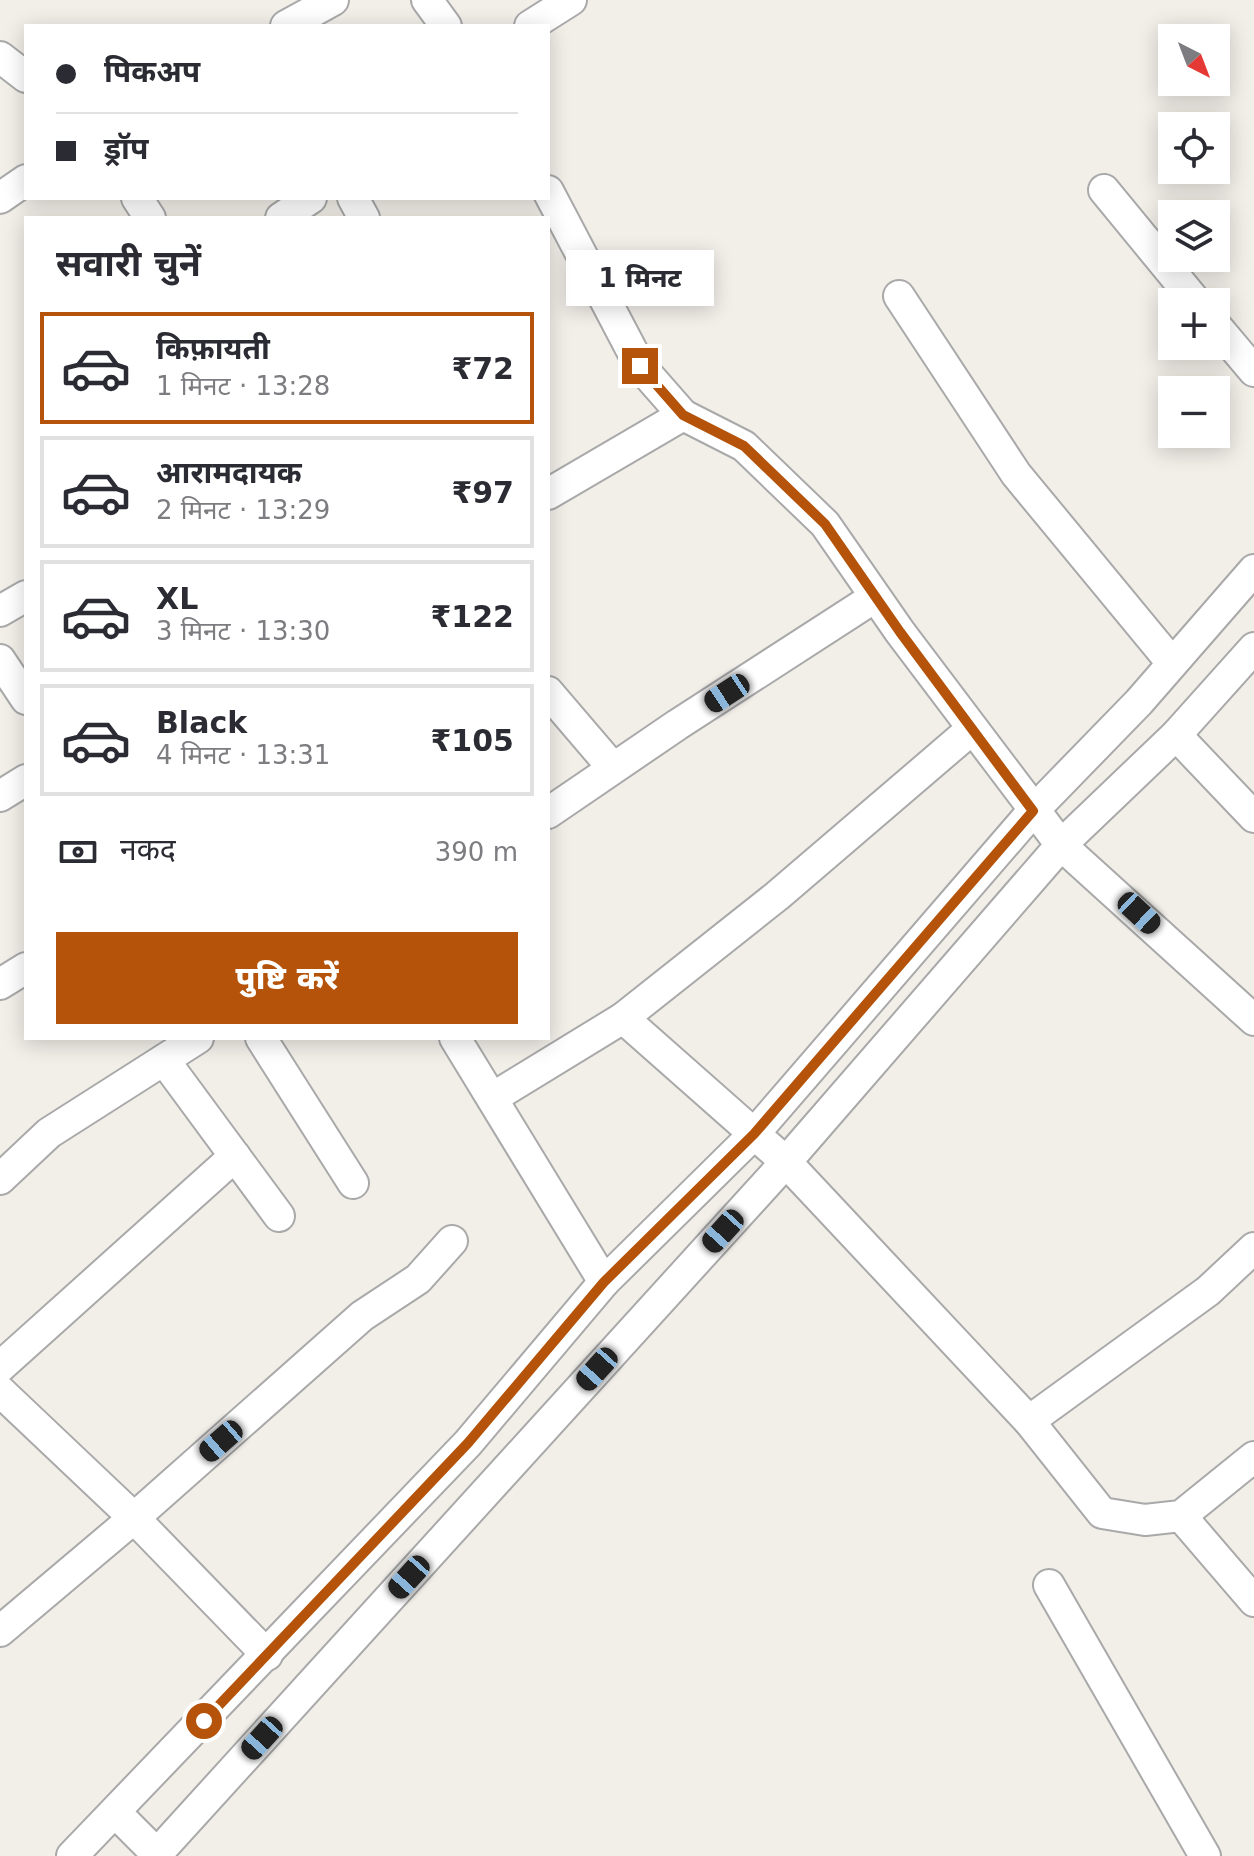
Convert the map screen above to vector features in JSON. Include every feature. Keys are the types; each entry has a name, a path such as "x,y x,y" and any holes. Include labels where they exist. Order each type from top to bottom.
{"street":[{"path":"290,24 333,0"},
{"path":"427,0 445,24"},
{"path":"533,24 571,0"},
{"path":"0,57 24,75"},
{"path":"0,198 24,181"},
{"path":"1104,190 1184,288"},
{"path":"550,195 640,366 683,415 744,446 825,524 972,729 1061,845 1254,1020"},
{"path":"284,216 308,200"},
{"path":"899,296 1016,474 1172,663"},
{"path":"1230,343 1254,371"},
{"path":"550,493 683,415"},
{"path":"72,1856 468,1443 604,1282 754,1134 1033,811 1139,702 1254,570"},
{"path":"0,611 24,597"},
{"path":"550,812 875,597"},
{"path":"115,1812 157,1855 786,1162 1061,845 1176,735 1254,648"},
{"path":"0,660 24,696"},
{"path":"550,694 613,768"},
{"path":"494,1097 623,1018 777,896 972,729"},
{"path":"1176,735 1254,817"},
{"path":"0,796 24,781"},
{"path":"0,984 24,969"},
{"path":"623,1018 786,1162 1029,1421 1102,1513 1145,1520 1181,1516 1254,1457"},
{"path":"0,1179 49,1133 195,1040"},
{"path":"262,1040 353,1183"},
{"path":"456,1040 494,1097 604,1282"},
{"path":"164,1060 279,1216"},
{"path":"0,1367 235,1156"},
{"path":"0,1631 134,1518 362,1316 418,1279 452,1241"},
{"path":"1029,1421 1208,1291 1254,1248"},
{"path":"0,1391 134,1518 267,1655"},
{"path":"1181,1516 1254,1601"},
{"path":"1049,1585 1205,1856"}],"route":[{"path":"204,1721 468,1443 604,1282 754,1134 1033,811 900,632 825,524 744,446 683,415 640,366"}]}
